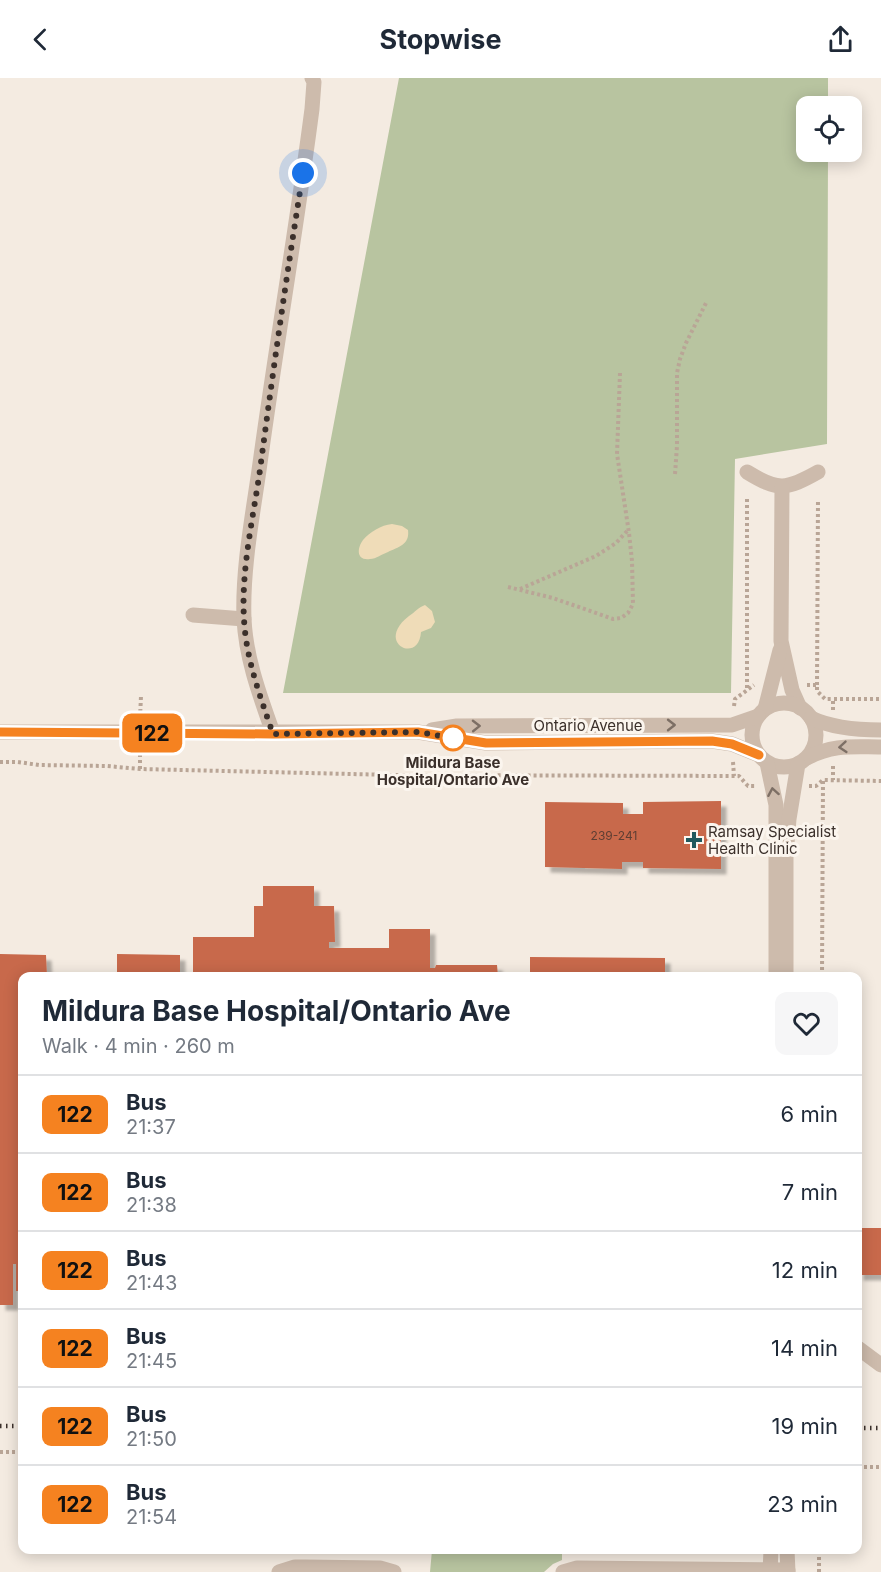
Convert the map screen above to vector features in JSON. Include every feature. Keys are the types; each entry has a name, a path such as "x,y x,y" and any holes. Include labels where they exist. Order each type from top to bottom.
{"street":[{"path":"273,734 255,682 247,648 244,619 249,547 312,109 314,82 312,78"},
{"path":"747,472 768,484 782,487 797,484 818,472"},
{"path":"782,487 781,641 792,690 800,708"},
{"path":"193,615 244,619"},
{"path":"762,713 781,641"},
{"path":"776,972 776,805 773,787 763,759 754,746 752,736 753,726 762,713 773,705 782,703 791,704 806,712 816,728 813,750 802,761 794,787 786,856 786,972"},
{"name":"Ontario Avenue","path":"0,732 273,734 418,732 457,726 732,725 762,713"},
{"path":"811,718 820,722 858,729 881,730"},
{"name":"Ontario Avenue","path":"418,732 486,743 712,741 732,744 763,759"},
{"path":"763,759 777,767 788,767 820,751 833,748 881,747"},
{"path":"862,1351 881,1365"},
{"path":"770,1571 771,1554"},
{"path":"563,1572 578,1568 788,1571 787,1554"},
{"path":"279,1572 296,1567 380,1568 394,1572"}],"path":[{"path":"675,474 677,373 686,343 706,303"},
{"path":"508,587 553,598 613,619 621,618 628,613 633,604 629,530 617,454 620,373"},
{"path":"747,499 747,690"},
{"path":"817,685 818,499"},
{"path":"519,589 596,556 616,543 629,530"},
{"path":"0,762 107,766 140,770 381,775 739,776 748,786 773,787"},
{"path":"794,787 816,786 823,780 881,781"},
{"path":"822,972 823,780"},
{"path":"0,1452 18,1452"},
{"path":"862,1467 881,1467"},
{"path":"819,1554 819,1572"}],"green space":[{"path":"399,78 828,78 828,96 796,96 796,162 828,162 827,444 735,459 731,693 283,693"},
{"path":"432,1554 562,1554 562,1560 544,1572 430,1572"}],"sand":[{"path":"392,524 408,530 405,542 374,558 362,558 359,550 363,540 376,529"},
{"path":"425,605 432,611 435,622 431,628 421,632 418,642 413,647 407,649 397,642 396,635 399,626"}],"building":[{"path":"721,801 721,869 643,868 643,862 622,862 622,869 545,867 545,802 623,803 623,814 643,814 643,802"},
{"path":"263,886 314,886 314,906 334,906 335,942 329,942 329,948 389,948 389,929 430,929 430,968 435,968 436,965 497,965 498,972 193,972 193,937 254,937 254,906 263,906"},
{"path":"0,954 46,955 47,972 18,972 18,1291 16,1291 16,1264 13,1264 13,1305 0,1305"},
{"path":"117,954 180,955 180,972 117,972"},
{"path":"530,957 665,958 665,972 530,972"},
{"path":"862,1228 881,1228 881,1275 862,1275"}],"railway":[{"path":"0,1426 18,1426"},
{"path":"862,1428 881,1428"}],"bus line":[{"name":"122","path":"0,732 273,734 418,732 486,743 712,741 732,744 759,755"}],"place":[{"name":"Mildura Base Hospital/Ontario Ave","path":"453,738"},
{"name":"Ramsay Specialist Health Clinic","path":"694,840"}],"route":[{"path":"303,173 247,558 244,619 247,648 255,682 273,734 418,732 464,740 453,738"}]}
